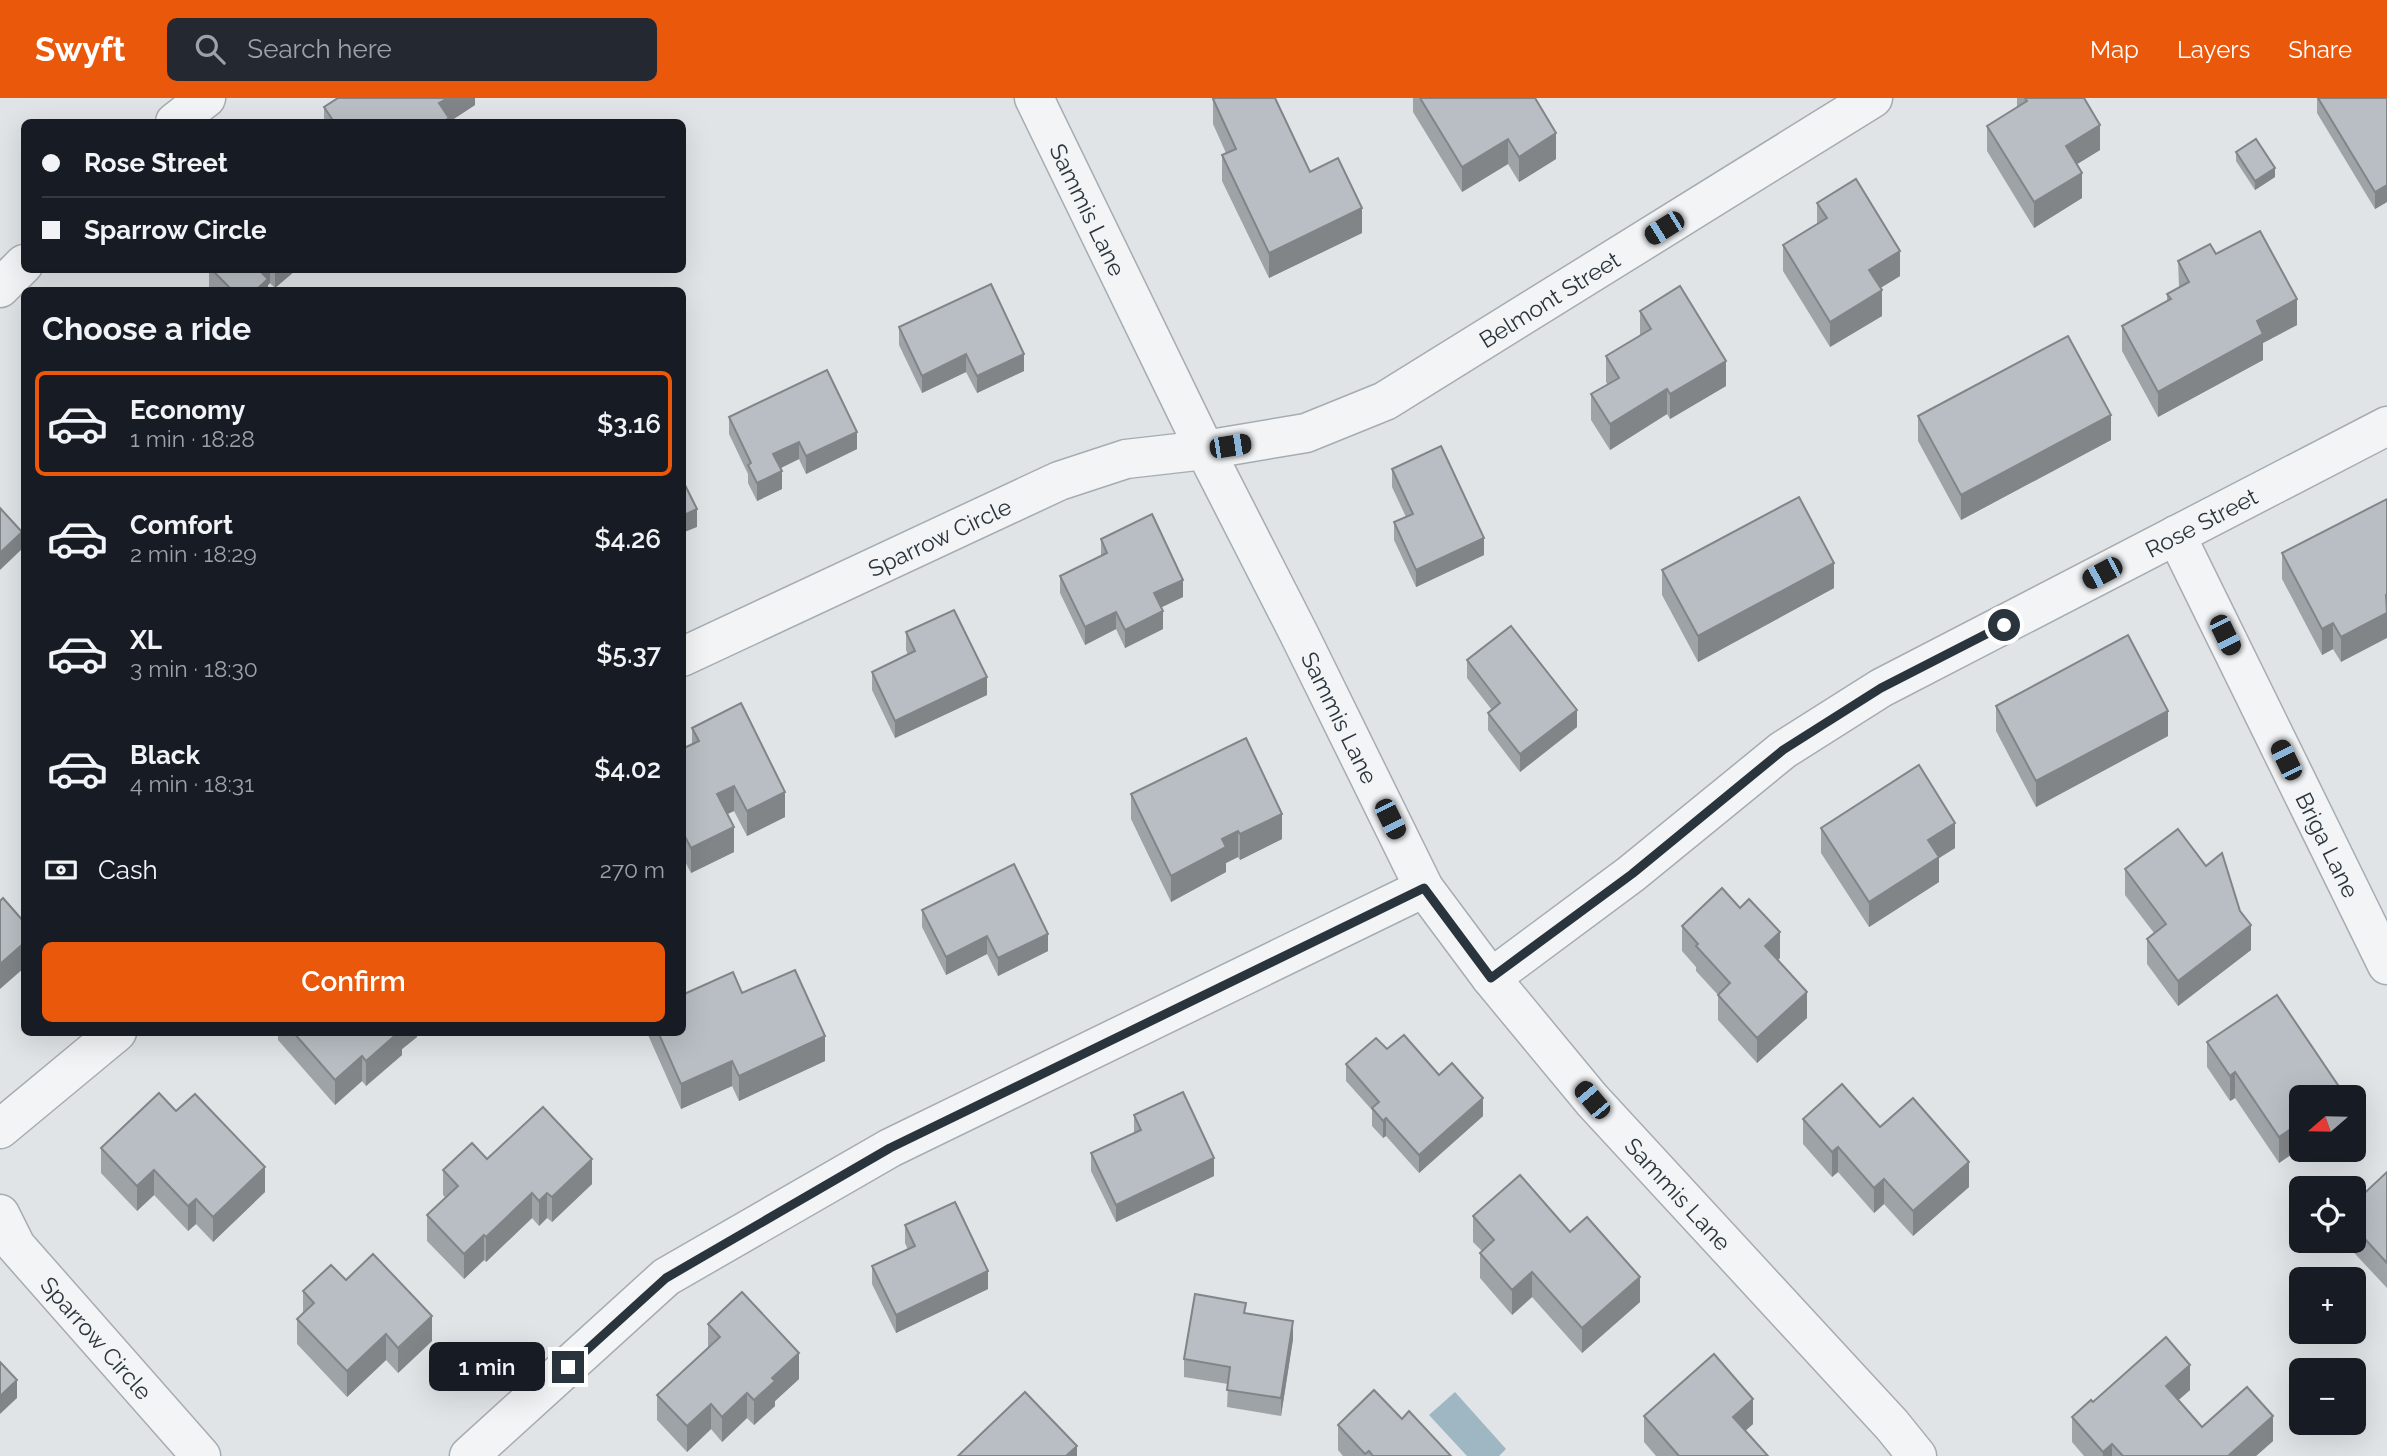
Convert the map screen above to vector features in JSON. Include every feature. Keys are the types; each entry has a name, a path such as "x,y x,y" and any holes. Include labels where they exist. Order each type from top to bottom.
{"street":[{"path":"179,119 206,98"},
{"name":"Sammis Lane","path":"1034,98 1205,450 1424,888 1491,978 1592,1100 1892,1425 1917,1456"},
{"name":"Belmont Street","path":"1205,450 1306,433 1385,401 1873,98"},
{"path":"0,288 21,267"},
{"name":"Rose Street","path":"1491,978 1632,874 1783,750 1881,688 2387,426"},
{"name":"Sparrow Circle","path":"686,655 1059,481 1126,458 1205,450"},
{"name":"Briga Lane","path":"2176,535 2387,965"},
{"path":"469,1456 666,1278 890,1148 1424,888"},
{"path":"0,1129 112,1036"},
{"name":"Sparrow Circle","path":"0,1214 16,1246 201,1456"}],"water":[{"path":"1455,1392 1506,1449 1499,1456 1467,1456 1429,1415"}],"building":[{"path":"338,98 448,98 439,103 449,118 332,119 324,107"},
{"path":"1275,98 1310,172 1338,158 1362,208 1269,253 1222,155 1236,149 1213,99"},
{"path":"1420,98 1535,98 1556,133 1519,157 1508,139 1462,167"},
{"path":"2025,98 2084,98 2100,125 2066,146 2082,173 2034,202 1987,126 2027,101"},
{"path":"2318,98 2387,98 2387,185 2375,192"},
{"path":"2256,139 2275,168 2255,181 2236,152"},
{"path":"1856,179 1900,251 1869,270 1882,290 1830,322 1783,245 1827,218 1817,203"},
{"path":"2260,231 2297,299 2257,321 2263,334 2158,392 2122,326 2171,299 2167,294 2189,282 2178,261 2210,244 2216,254"},
{"path":"215,273 262,273 268,279 259,287 229,287"},
{"path":"991,284 1024,354 977,376 966,354 922,376 899,327"},
{"path":"1680,286 1726,361 1670,394 1667,389 1610,424 1591,394 1619,378 1606,356 1651,329 1640,311"},
{"path":"2068,336 2111,415 1961,495 1918,416"},
{"path":"827,370 857,432 806,456 799,442 773,454 782,471 757,483 748,465 751,463 729,417"},
{"path":"1441,446 1484,538 1416,570 1394,522 1413,514 1392,469"},
{"path":"686,487 697,509 686,514"},
{"path":"1799,497 1834,563 1698,636 1662,570"},
{"path":"2387,499 2387,613 2341,637 2333,623 2322,629 2282,553"},
{"path":"0,508 21,533 0,553"},
{"path":"1152,514 1183,580 1154,593 1163,611 1125,630 1116,612 1085,627 1060,576 1107,553 1101,539"},
{"path":"954,610 987,677 895,721 872,672 915,651 906,632"},
{"path":"1511,626 1577,710 1520,754 1488,713 1500,703 1467,660"},
{"path":"2128,635 2168,711 2036,781 1996,706"},
{"path":"741,703 785,792 747,811 734,786 717,794 734,827 691,848 686,839 686,747 699,741 692,728"},
{"path":"1246,738 1282,814 1240,834 1238,831 1222,839 1226,847 1171,876 1131,794"},
{"path":"1919,765 1955,823 1928,840 1939,857 1869,902 1821,828"},
{"path":"2178,829 2206,866 2222,853 2240,911 2251,925 2178,981 2147,939 2166,924 2125,869"},
{"path":"1014,864 1048,934 998,958 987,936 946,957 922,910"},
{"path":"1722,888 1740,908 1749,899 1780,932 1765,946 1807,992 1757,1038 1718,995 1730,983 1696,946 1698,944 1682,926"},
{"path":"3,898 21,919 21,946 0,964 0,901"},
{"path":"795,970 825,1036 739,1076 732,1061 681,1084 660,1036 686,1036 686,993 733,972 742,993"},
{"path":"2277,995 2338,1085 2289,1085 2289,1130 2279,1137 2235,1072 2230,1076 2207,1042"},
{"path":"1404,1035 1439,1075 1452,1063 1483,1098 1419,1155 1386,1118 1383,1121 1372,1108 1379,1102 1346,1064 1376,1038 1387,1049"},
{"path":"296,1036 394,1036 366,1061 362,1056 335,1080"},
{"path":"1842,1084 1880,1127 1913,1098 1969,1162 1913,1211 1884,1179 1874,1188 1838,1147 1832,1152 1803,1119"},
{"path":"1183,1092 1214,1158 1116,1205 1091,1153 1141,1130 1134,1115"},
{"path":"159,1093 176,1111 195,1094 265,1167 213,1217 196,1199 188,1206 154,1170 137,1186 101,1148"},
{"path":"543,1107 592,1159 552,1197 547,1193 539,1201 532,1193 464,1254 427,1215 458,1186 443,1170 472,1143 487,1159"},
{"path":"2387,1172 2387,1263 2366,1240 2366,1192"},
{"path":"1520,1175 1570,1232 1587,1217 1640,1277 1582,1328 1532,1272 1512,1290 1480,1253 1494,1240 1473,1216"},
{"path":"955,1202 988,1271 896,1315 872,1266 915,1246 905,1225"},
{"path":"373,1254 432,1316 398,1348 386,1334 347,1371 297,1319 314,1303 303,1291 331,1265 346,1280"},
{"path":"742,1292 799,1353 772,1378 775,1381 754,1400 747,1393 722,1417 711,1404 687,1426 657,1395 720,1337 708,1324"},
{"path":"1195,1294 1246,1303 1244,1313 1293,1321 1281,1398 1227,1390 1230,1367 1184,1359"},
{"path":"2166,1337 2190,1365 2166,1386 2202,1427 2247,1387 2273,1416 2228,1456 2123,1456 2112,1444 2103,1452 2072,1417 2091,1400 2093,1402"},
{"path":"1714,1354 1753,1399 1733,1417 1768,1456 1679,1456 1644,1416"},
{"path":"0,1362 17,1380 0,1396"},
{"path":"1374,1390 1402,1419 1409,1411 1451,1456 1373,1456 1369,1451 1365,1454 1338,1425"},
{"path":"1025,1392 1077,1446 1066,1456 958,1456"}],"route":[{"path":"568,1367 666,1278 890,1148 1424,888 1491,978 1632,874 1783,750 1881,688 2004,625"}]}
